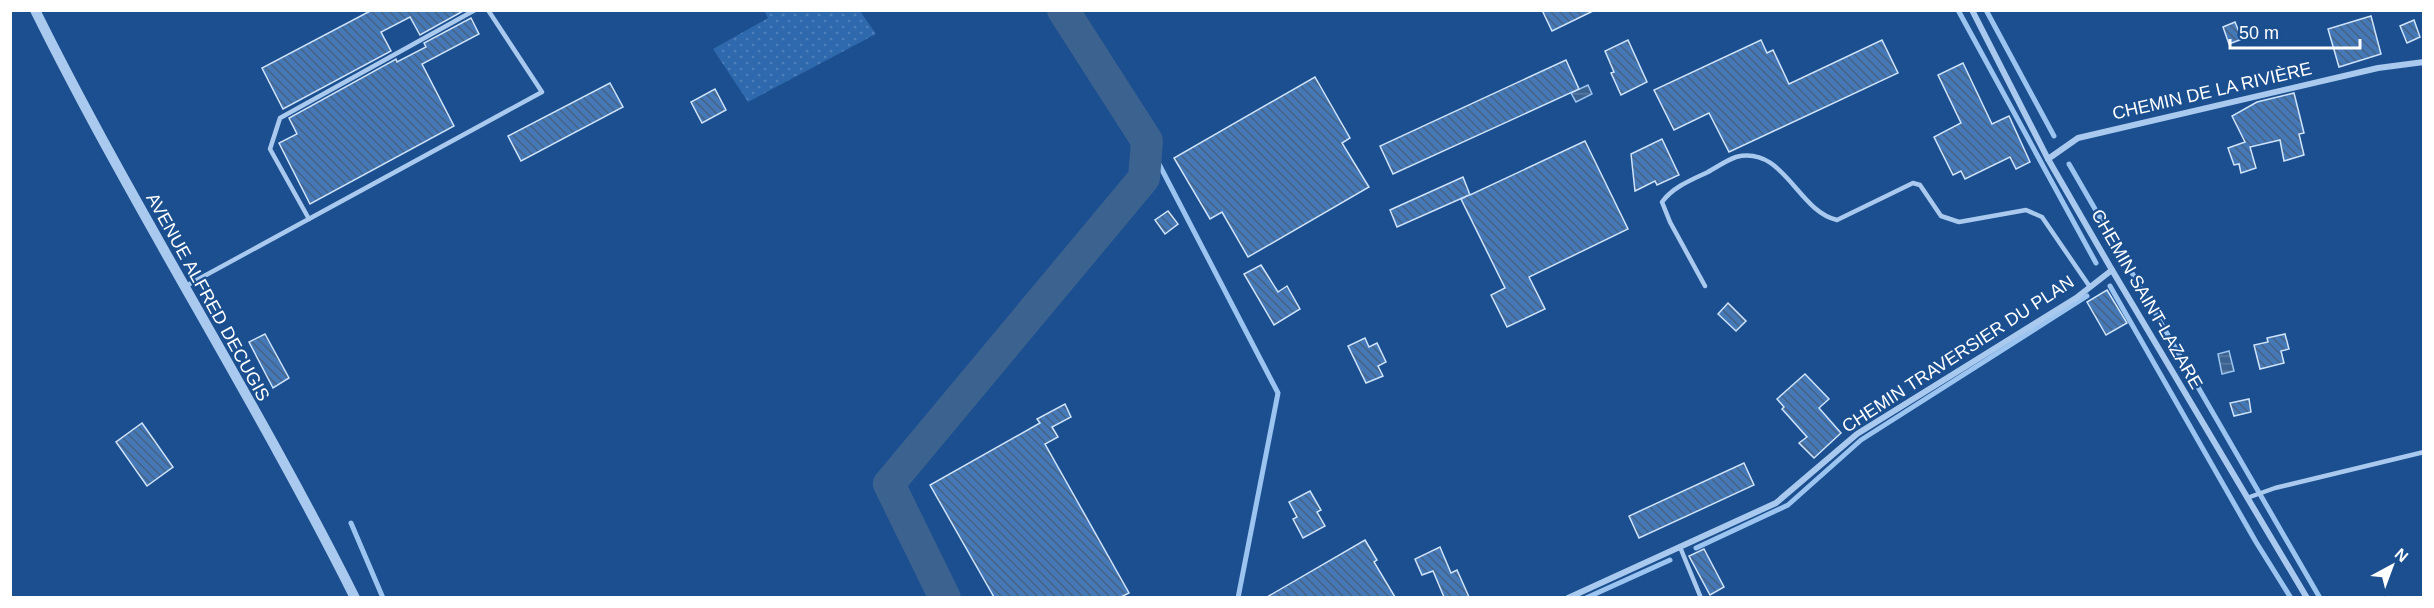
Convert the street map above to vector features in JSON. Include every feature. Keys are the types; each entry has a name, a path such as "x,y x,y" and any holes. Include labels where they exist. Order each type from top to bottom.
{"street":[{"name":"AVENUE ALFRED DECUGIS","path":"35,10 112,157 355,597"},
{"name":"CHEMIN SAINT-LAZARE","path":"1972,10 2048,159 2307,597"},
{"name":"CHEMIN DE LA RIVIÈRE","path":"2048,159 2078,138 2378,68 2424,62"},
{"name":"CHEMIN TRAVERSIER DU PLAN","path":"1568,597 1776,503 1857,434 2076,298 2112,270"}],"lane":[{"path":"309,219 270,149 280,118 476,10"},
{"path":"184,287 542,92 488,10"},
{"path":"1705,286 1670,222 1662,202 1670,191 1736,158 1750,156 1773,164 1814,208 1829,218 1837,220 1913,183 1920,185 1941,216 1959,222 2026,210 2042,217 2090,287"},
{"path":"2249,497 2267,490 2424,452"},
{"path":"1680,547 1701,597"}],"shaded area":[{"path":"764,11 860,11 876,34 748,102 713,49 768,18"},
{"path":"1588,85 1592,94 1576,102 1571,93"},
{"path":"2229,351 2234,371 2222,374 2218,354"}],"building":[{"path":"372,10 465,10 420,35 410,17 381,32 391,51 283,109 262,68"},
{"path":"1542,10 1595,10 1552,31"},
{"path":"2371,16 2381,54 2339,67 2328,29"},
{"path":"471,18 479,34 422,64 454,126 310,204 279,143 297,134 289,118 396,59 397,62 426,47 424,43"},
{"path":"2414,20 2420,37 2407,43 2400,26"},
{"path":"2235,22 2242,39 2229,44 2223,27"},
{"path":"1628,40 1647,82 1621,95 1611,73 1614,72 1605,51"},
{"path":"1761,40 1767,53 1773,50 1789,84 1882,40 1898,73 1729,152 1709,113 1674,130 1654,90"},
{"path":"1566,60 1579,89 1393,174 1380,146"},
{"path":"1963,63 1992,124 2009,116 2030,162 2016,169 2010,157 1965,179 1961,171 1953,175 1934,137 1961,123 1938,75"},
{"path":"1315,77 1350,138 1342,143 1369,187 1248,257 1222,212 1210,219 1174,158"},
{"path":"610,83 623,107 521,161 508,136"},
{"path":"715,89 726,110 702,123 691,102"},
{"path":"2294,93 2304,133 2299,134 2304,155 2284,161 2280,140 2250,147 2256,168 2241,173 2239,164 2234,165 2228,148 2245,142 2232,116 2257,102"},
{"path":"1662,139 1679,175 1657,185 1655,181 1635,191 1631,154"},
{"path":"1585,141 1628,229 1529,277 1545,309 1507,327 1491,295 1505,288 1461,199 1469,195 1397,227 1390,210 1463,177 1470,195"},
{"path":"1168,211 1178,224 1165,234 1155,220"},
{"path":"1261,265 1278,292 1287,286 1300,309 1274,325 1244,274"},
{"path":"2107,290 2127,323 2106,335 2087,302"},
{"path":"1728,303 1746,321 1736,331 1718,314"},
{"path":"265,334 289,378 273,388 249,342"},
{"path":"2285,334 2289,349 2281,351 2284,363 2260,369 2254,345 2268,342 2267,338"},
{"path":"1365,338 1369,347 1377,343 1386,362 1378,366 1383,376 1366,383 1348,346"},
{"path":"1805,374 1829,399 1819,408 1841,433 1814,458 1799,443 1807,437 1782,409 1784,407 1777,399"},
{"path":"2249,399 2251,412 2234,416 2230,403"},
{"path":"1065,404 1071,417 1052,427 1058,437 1045,444 1129,593 1121,597 994,597 930,485 1040,423 1037,419"},
{"path":"142,423 173,467 147,486 116,442"},
{"path":"1744,463 1754,485 1639,538 1629,516"},
{"path":"1310,491 1321,510 1317,512 1325,526 1303,538 1293,519 1297,517 1289,502"},
{"path":"1365,540 1377,560 1374,562 1395,597 1267,597"},
{"path":"1440,547 1451,573 1457,570 1469,597 1444,597 1433,571 1422,575 1415,559"},
{"path":"1704,549 1724,587 1710,595 1689,556"}],"waterway":[{"path":"945,598 889,484 1144,178 1147,141 1063,10"},
{"path":"1958,10 2096,263"},
{"path":"1986,10 2054,136"},
{"path":"1147,141 1278,393 1238,598"},
{"path":"2069,164 2320,598"},
{"path":"2110,286 2256,542 2291,598"},
{"path":"1696,548 1788,505 1861,440 2087,296"},
{"path":"351,523 383,598"},
{"path":"1586,598 1670,560"}]}
